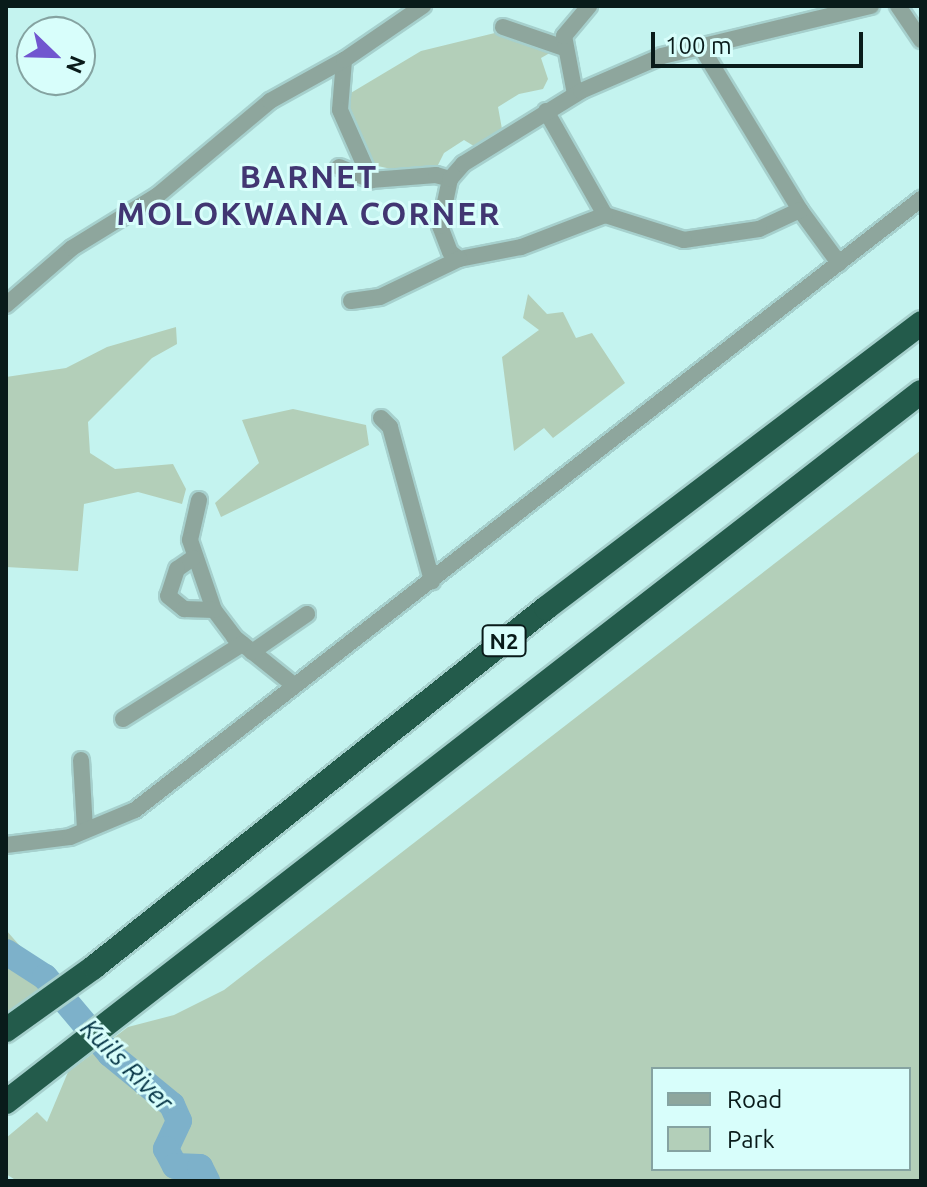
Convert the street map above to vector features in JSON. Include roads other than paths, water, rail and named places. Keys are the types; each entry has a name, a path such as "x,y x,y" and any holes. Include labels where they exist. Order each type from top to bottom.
{"highway":[{"name":"N2","path":"10,1026 94,967 546,608 921,323"},
{"name":"N2","path":"6,1102 921,392"}],"street":[{"path":"6,305 72,248 158,195 270,101 344,60 423,6"},
{"path":"575,94 564,48 566,31 589,6"},
{"path":"459,259 450,252 440,226 450,179 469,158 575,94 644,63 871,6"},
{"path":"898,6 921,40"},
{"path":"503,27 564,48"},
{"path":"701,47 800,210 839,263"},
{"path":"344,60 340,110 371,180"},
{"path":"546,111 605,215"},
{"path":"339,167 371,180 419,175 450,179"},
{"path":"6,845 70,837 135,810 921,199"},
{"path":"351,301 380,297 459,259 521,247 605,215 684,240 759,229 800,210"},
{"path":"381,418 390,427 432,581"},
{"path":"199,500 190,540 193,558 214,610 247,648 294,685"},
{"path":"193,558 177,569 168,596 184,609 214,610"},
{"path":"123,719 307,614"},
{"path":"81,760 85,830"}],"waterway":[{"name":"Kuils River","path":"6,952 45,977 110,1054 172,1105 179,1121 166,1149 175,1166 200,1167 207,1181"}],"district":[{"name":"BARNET MOLOKWANA CORNER","path":"309,196"}]}
